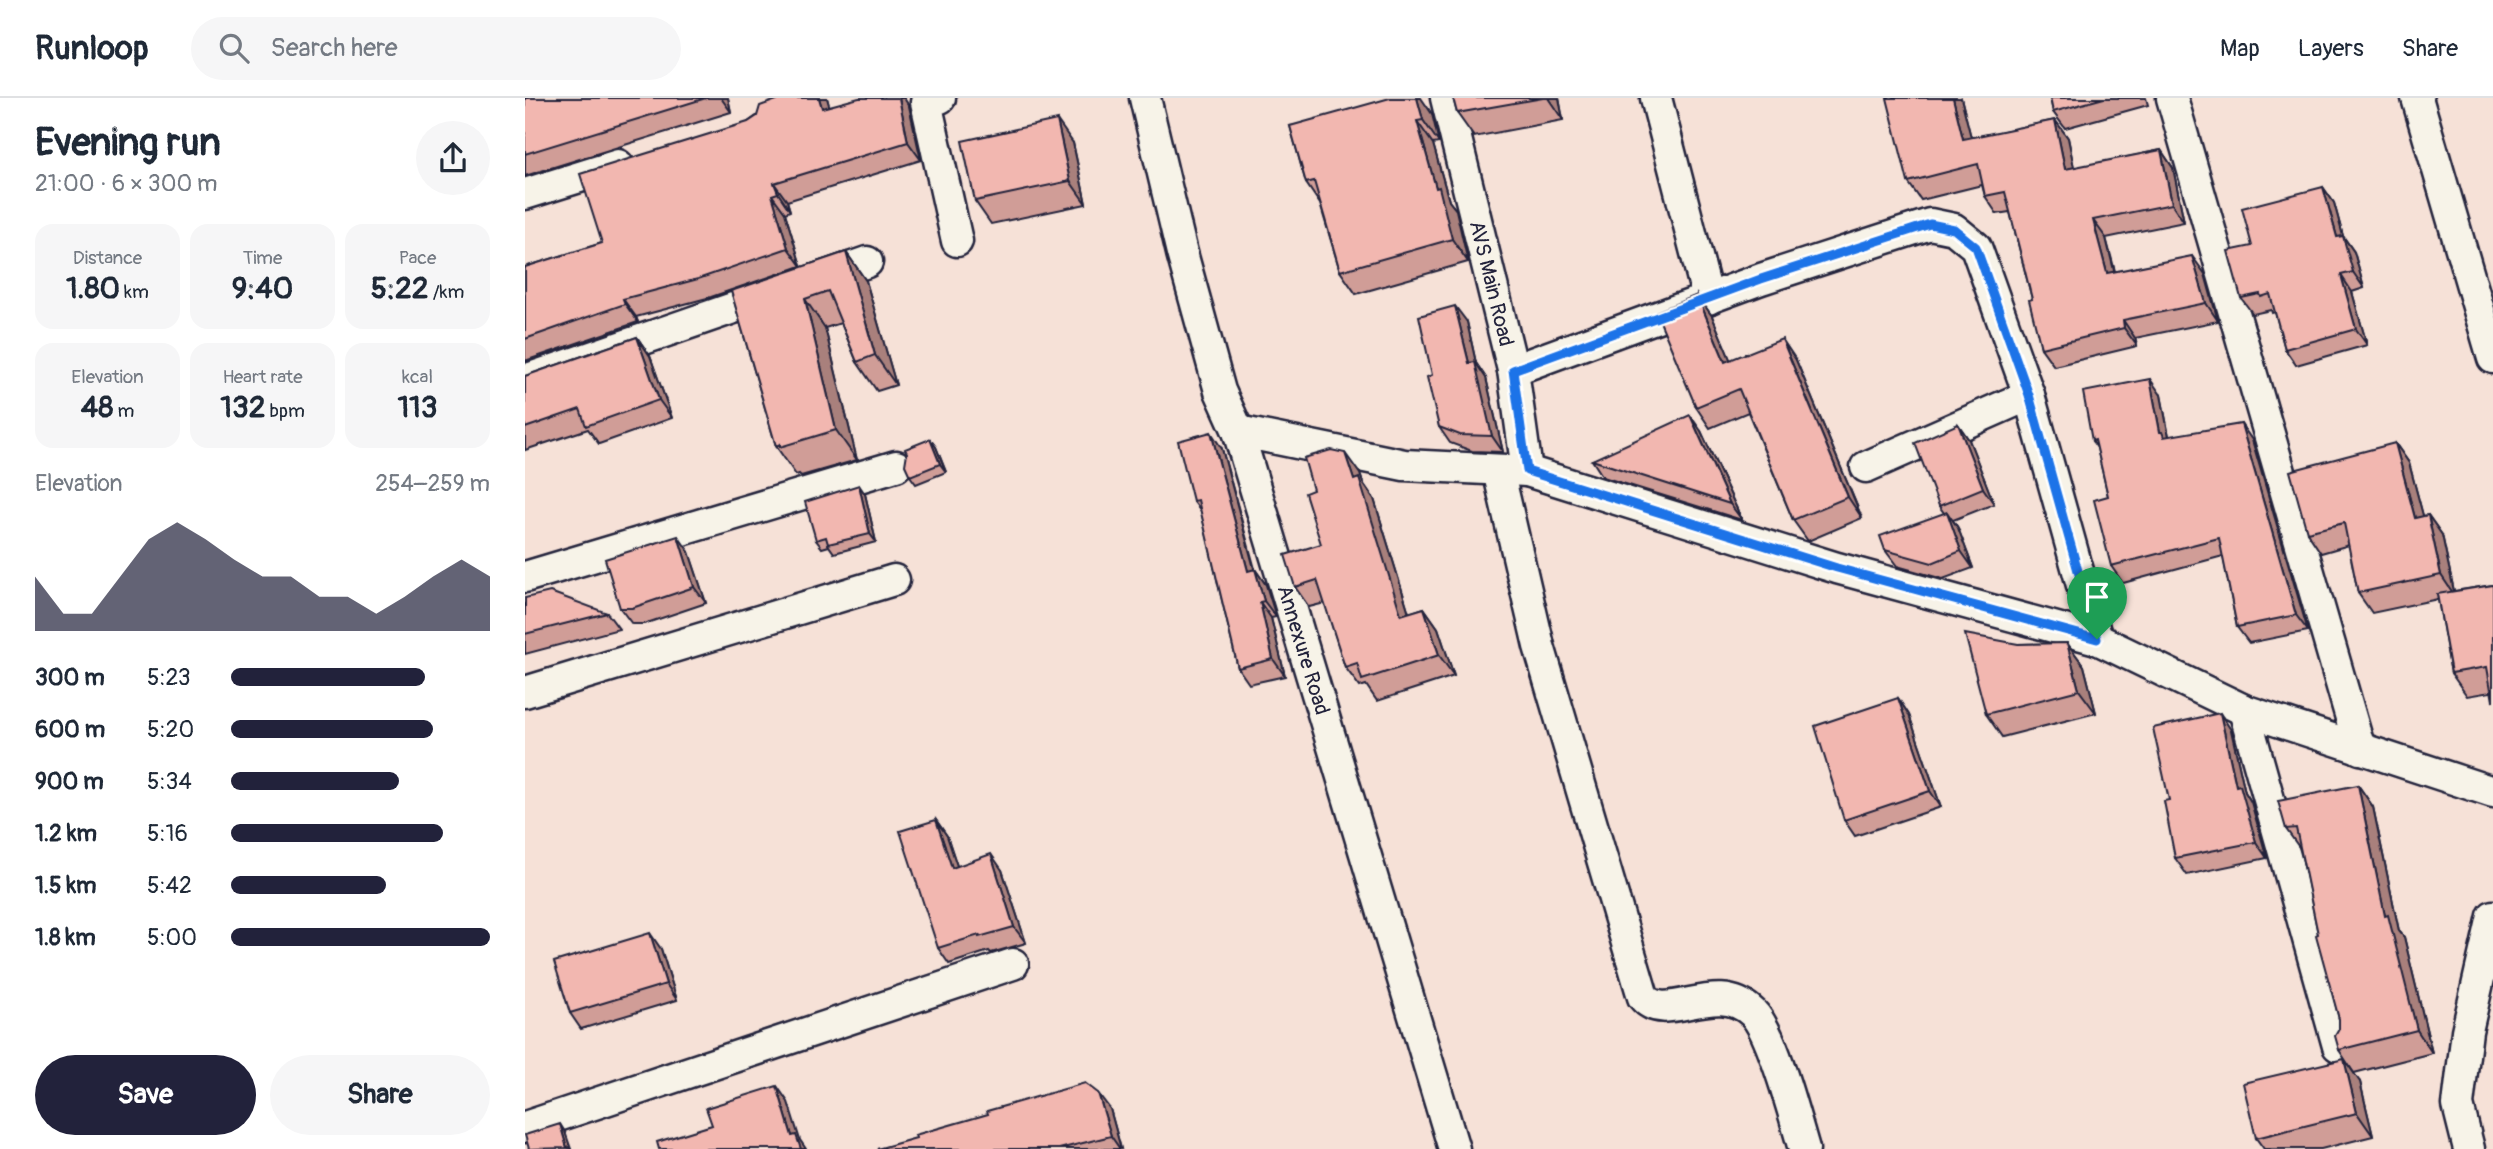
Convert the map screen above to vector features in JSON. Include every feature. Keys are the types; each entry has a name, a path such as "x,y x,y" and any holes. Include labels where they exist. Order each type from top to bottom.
{"street":[{"path":"940,98 926,102 957,241"},
{"name":"Annexure Road","path":"1145,98 1182,253 1220,391 1238,431 1454,1149"},
{"name":"AVS Main Road","path":"1446,98 1513,370 1527,471"},
{"path":"1656,98 1708,299"},
{"path":"2172,98 2360,749"},
{"path":"2417,98 2493,358"},
{"path":"525,194 641,159"},
{"path":"1513,370 1708,299 1930,224 1954,229 1976,247 2029,395 2097,639"},
{"path":"525,380 867,262"},
{"path":"1866,467 2029,395"},
{"path":"1238,431 1404,465 1527,471 1837,568 2097,639 2244,710 2493,792"},
{"path":"525,577 896,466"},
{"path":"1498,470 1539,646 1643,997 1654,1007 1675,1007 1702,999 1722,999 1733,1001 1752,1012 1767,1032 1804,1149"},
{"path":"525,692 894,580"},
{"path":"2244,710 2338,1046"},
{"path":"2469,1149 2458,1104 2467,1031 2493,916"},
{"path":"525,1128 1013,964"}],"building":[{"path":"525,98 706,98 525,154"},
{"path":"782,98 819,98 822,108 859,98 899,98 908,142 774,183 778,193 772,195 788,248 698,279 623,299 625,304 525,339 525,267 602,243 580,174 748,122 757,116 760,106"},
{"path":"1390,98 1417,98 1423,120 1417,121 1436,188 1439,187 1452,239 1340,271 1314,181 1306,183 1290,126"},
{"path":"1453,98 1543,98 1457,113"},
{"path":"1887,98 1953,98 1963,139 2055,120 2065,169 2161,150 2172,204 2093,220 2107,273 2192,256 2206,303 2123,320 2124,328 2041,348 2029,300 2032,299 2005,192 1985,196 1978,164 1908,182"},
{"path":"2050,98 2104,98 2053,112"},
{"path":"1057,120 1070,181 975,201 962,141"},
{"path":"2323,187 2337,237 2343,236 2353,272 2341,275 2356,329 2285,349 2270,294 2241,298 2228,251 2252,246 2242,208"},
{"path":"846,252 875,355 857,362 828,291 805,299 836,430 776,446 731,291"},
{"path":"1697,295 1725,362 1782,339 1848,497 1793,520 1739,389 1696,407 1656,312"},
{"path":"1455,306 1469,363 1475,362 1492,436 1460,435 1439,427 1427,377 1432,375 1419,316"},
{"path":"637,337 659,400 586,426 580,409 525,428 525,376"},
{"path":"2150,379 2160,432 2164,437 2241,424 2296,615 2237,627 2219,538 2111,566 2094,500 2108,496 2095,440 2092,441 2083,392"},
{"path":"1690,415 1730,504 1592,460"},
{"path":"1958,424 1983,488 1939,506 1915,443"},
{"path":"1211,432 1248,571 1255,569 1264,601 1260,602 1273,659 1238,668 1198,500 1193,501 1178,441"},
{"path":"930,439 940,464 910,476 905,465 905,449"},
{"path":"2395,443 2415,518 2428,515 2441,575 2358,593 2344,523 2307,532 2290,471"},
{"path":"1331,450 1345,453 1354,480 1359,478 1401,615 1424,608 1439,655 1362,680 1357,663 1345,667 1317,580 1295,587 1285,555 1321,544 1305,493 1313,490 1304,458"},
{"path":"859,485 870,534 828,544 826,537 816,540 805,502"},
{"path":"1947,512 1961,551 1932,563 1885,550 1880,536"},
{"path":"678,536 694,587 632,608 620,608 605,559"},
{"path":"2493,585 2493,701 2487,667 2451,673 2437,594"},
{"path":"550,592 607,613 525,634 525,598"},
{"path":"1965,634 2018,644 2067,643 2079,690 1986,714"},
{"path":"1898,698 1930,791 1844,820 1815,726"},
{"path":"2220,713 2236,786 2240,785 2256,842 2175,858 2164,801 2169,800 2153,728"},
{"path":"2358,785 2385,916 2388,915 2417,1030 2339,1050 2335,1036 2339,1029 2339,1019 2316,935 2318,934 2296,828 2286,829 2278,801"},
{"path":"936,820 952,868 991,854 1014,927 938,948 900,831"},
{"path":"650,933 666,984 570,1013 554,962"},
{"path":"2344,1059 2357,1113 2256,1138 2243,1083"},
{"path":"1085,1083 1098,1093 1111,1136 1059,1149 877,1149 988,1114 987,1111"},
{"path":"777,1086 792,1136 796,1135 801,1149 659,1149 657,1142 712,1125 706,1108"},
{"path":"560,1124 567,1148 529,1149 525,1135"}],"route":[{"path":"1930,224 1954,229 1976,247 2029,395 2097,639 1837,568 1527,471 1513,370 1761,279 1930,224"}]}
